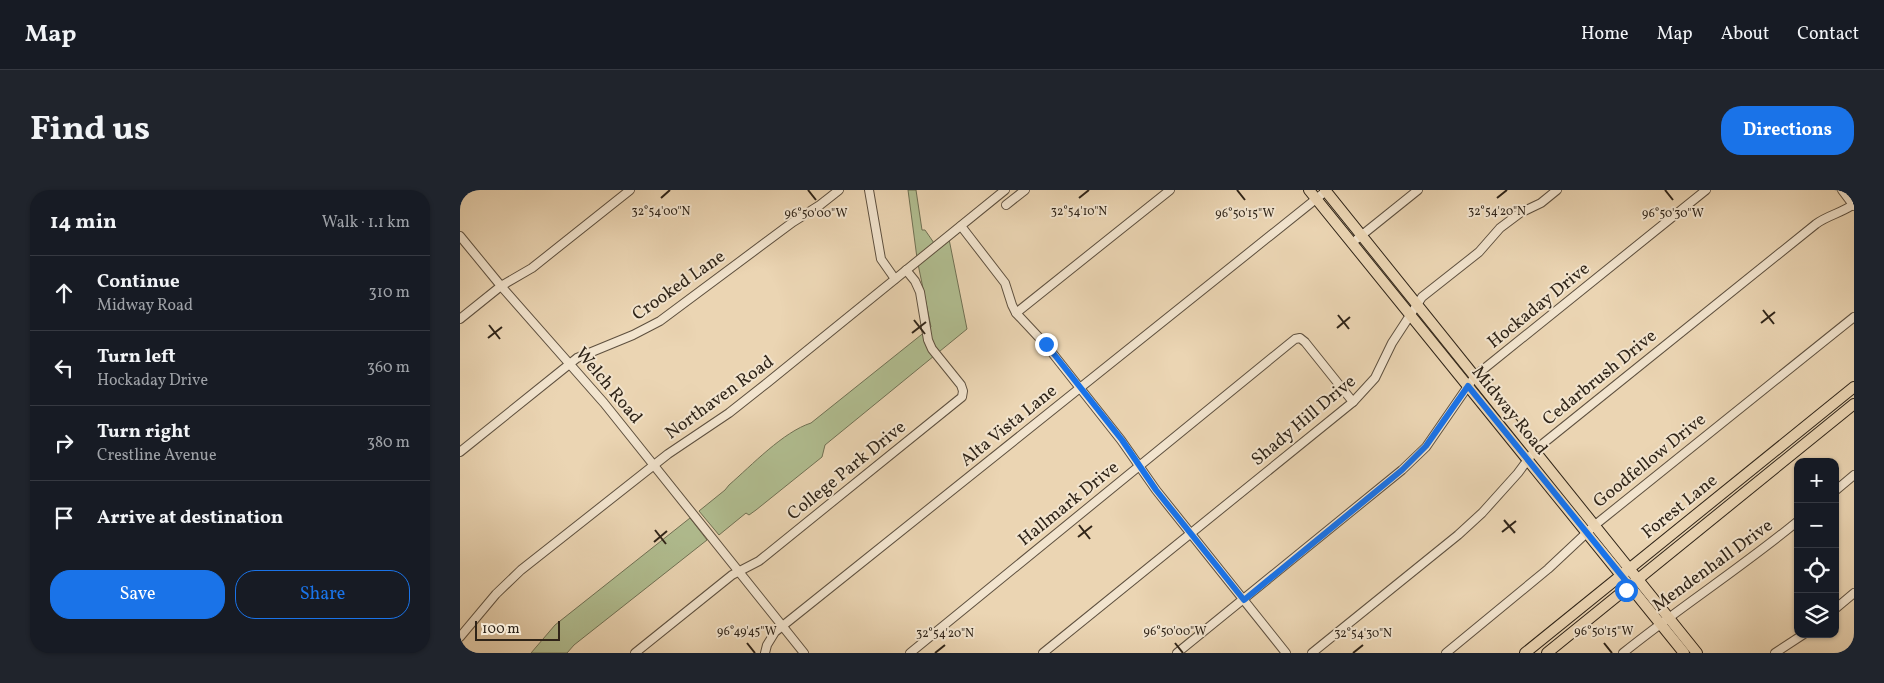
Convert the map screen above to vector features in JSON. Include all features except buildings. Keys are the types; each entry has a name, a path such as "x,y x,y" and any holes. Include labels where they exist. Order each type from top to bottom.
{"main road":[{"name":"Midway Road","path":"1309,190 1587,533 1626,572"},
{"name":"Midway Road","path":"1325,190 1595,525 1634,583 1664,620 1697,653"},
{"name":"Forest Lane","path":"1525,653 1854,386"},
{"name":"Forest Lane","path":"1548,653 1854,404"},
{"name":"Midway Road","path":"1664,620 1684,653"}],"street":[{"path":"460,319 501,286 532,268 630,190"},
{"name":"Crooked Lane","path":"460,452 578,358 633,335 660,321 839,190"},
{"path":"869,190 881,259 895,279"},
{"name":"Northaven Road","path":"460,637 508,582 654,465 768,383 1005,190"},
{"path":"1016,313 1170,190"},
{"name":"Alta Vista Lane","path":"765,653 771,638 783,626 1325,190"},
{"path":"1352,243 1418,190"},
{"name":"Shady Hill Drive","path":"1043,653 1353,402 1375,378 1392,343 1422,297 1479,252 1500,228 1557,190"},
{"name":"Hockaday Drive","path":"1177,653 1402,470 1426,446 1475,376 1706,190"},
{"path":"1842,190 1854,205"},
{"path":"1006,205 1023,191"},
{"name":"Cedarbrush Drive","path":"1312,653 1464,529 1502,491 1535,450 1825,217 1854,205"},
{"path":"961,226 1005,283 1016,313 1036,333 1122,440 1156,490 1286,653"},
{"name":"Welch Road","path":"460,236 501,286 604,403 804,653"},
{"name":"College Park Drive","path":"635,653 738,571 759,561 962,397 961,385 932,349 928,340 920,292 915,281 906,270"},
{"name":"Goodfellow Drive","path":"1446,653 1528,586 1595,525 1854,317"},
{"name":"Hallmark Drive","path":"910,653 1295,339 1300,338 1304,342 1353,402"},
{"path":"1839,488 1854,475"},
{"name":"Mendenhall Drive","path":"1623,653 1664,620 1743,565 1794,524"},
{"path":"1839,605 1854,593"},
{"path":"1775,653 1798,638"}],"green space":[{"path":"908,190 916,190 922,230 925,230 934,243 917,258"},
{"path":"949,239 967,329 825,445 822,457 756,510 749,515 746,513 719,535 699,511 779,441 800,427 811,423 931,327 918,264"},
{"path":"690,518 707,540 574,645 567,653 531,653 555,625"}],"route":[{"path":"1046,344 1122,440 1156,490 1244,600 1402,470 1426,446 1468,386 1630,586 1626,590"}]}
